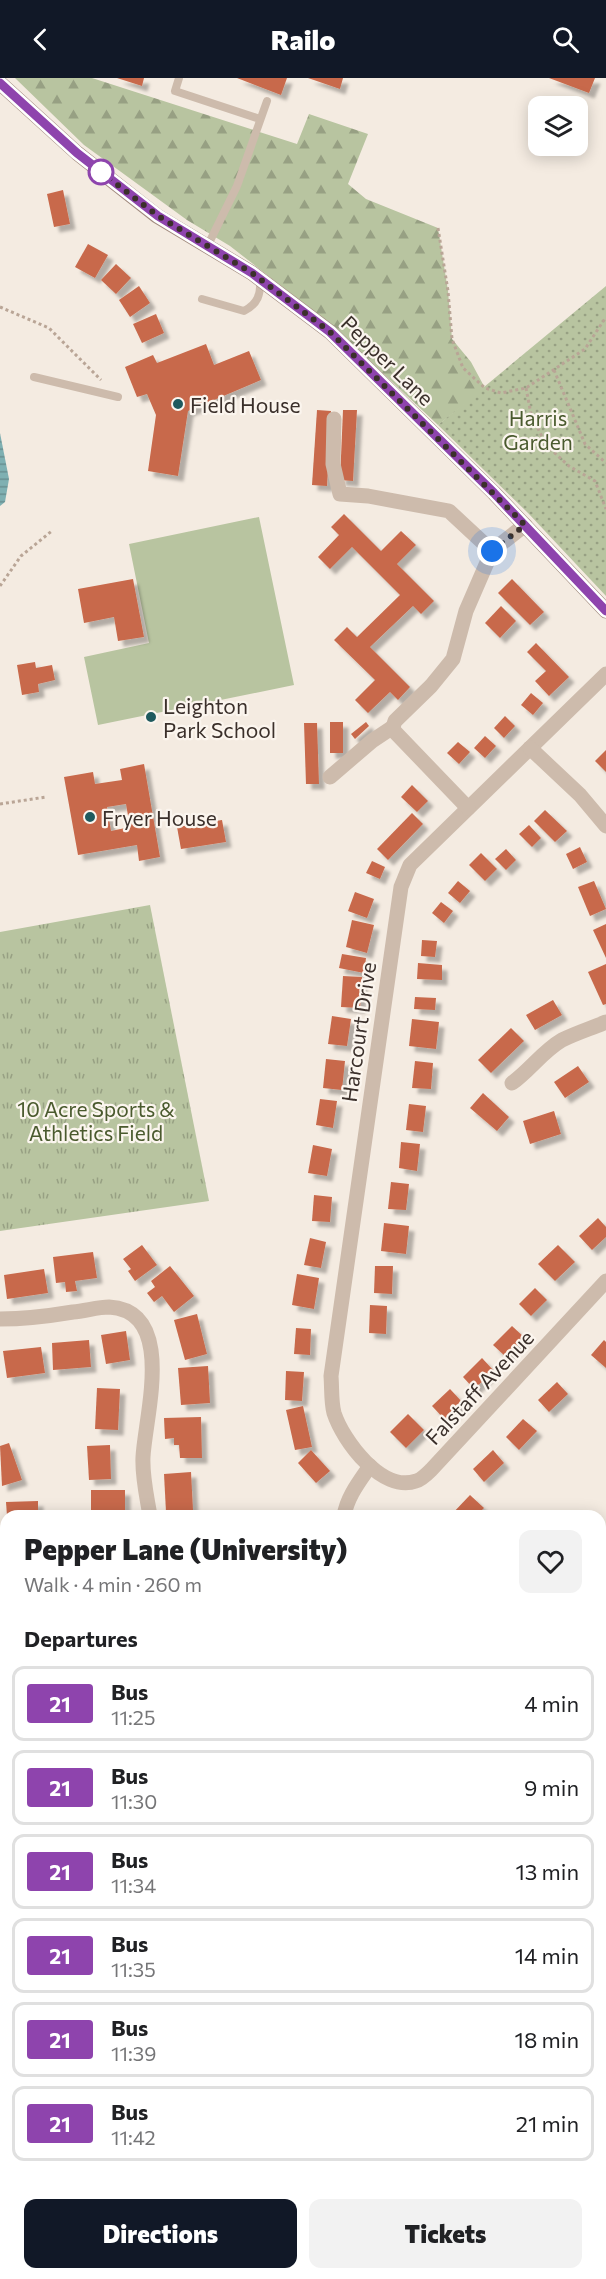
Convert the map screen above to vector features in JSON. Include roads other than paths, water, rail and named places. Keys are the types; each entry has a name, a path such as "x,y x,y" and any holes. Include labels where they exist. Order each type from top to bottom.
{"street":[{"name":"Pepper Lane","path":"0,83 77,153 158,216 260,279 330,332 525,525 606,611"},
{"path":"334,419 333,464 340,494 368,496 449,512 492,551"},
{"path":"330,777 372,741 393,727 395,721 431,686 453,659 466,611 492,551 525,525"},
{"name":"Harcourt Drive","path":"370,1466 350,1443 334,1412 331,1376 401,887 410,865 606,674"},
{"path":"393,727 394,731 468,808"},
{"path":"530,748 580,795 606,826"},
{"path":"524,1081 532,1063 562,1040 606,1022"},
{"name":"Falstaff Avenue","path":"370,1466 382,1476 398,1483 417,1481 431,1470 600,1298 606,1281"},
{"path":"0,1319 58,1315 108,1307 127,1310 139,1318 152,1356 153,1376 143,1459 149,1510"},
{"path":"345,1510 355,1486 370,1466"}],"lane":[{"path":"179,78 175,91 260,119"},
{"path":"207,247 237,186 267,101"},
{"path":"202,299 244,311 254,307 261,292 260,279"},
{"path":"34,378 118,397"}],"water":[{"path":"0,433 9,479 5,502 0,506"}],"place":[{"name":"Field House","path":"178,404"},
{"name":"Leighton Park School","path":"151,717"},
{"name":"Fryer House","path":"90,817"}],"park label":[{"name":"Harris Garden","path":"538,429"},
{"name":"10 Acre Sports & Athletics Field","path":"96,1120"}]}
